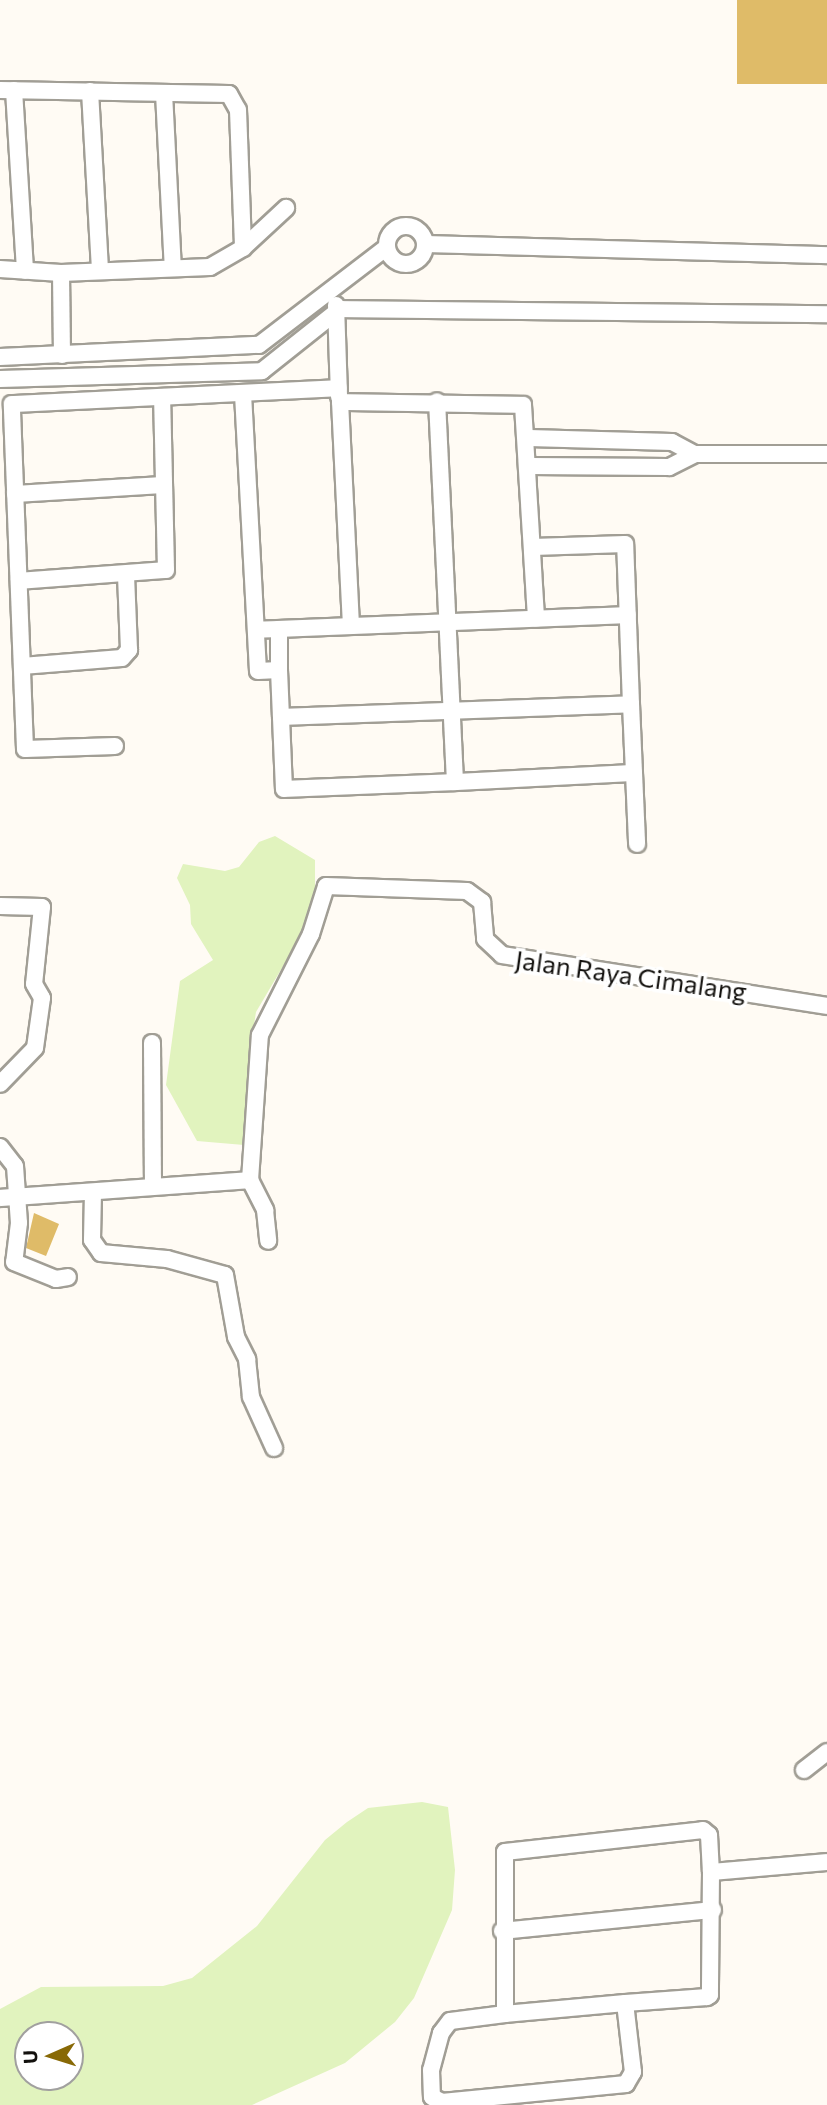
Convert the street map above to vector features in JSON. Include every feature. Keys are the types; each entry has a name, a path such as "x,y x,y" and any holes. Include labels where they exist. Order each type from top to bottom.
{"street":[{"path":"26,271 7,90 229,94 235,100 243,248"},
{"path":"90,92 100,271"},
{"path":"164,93 173,268"},
{"path":"0,270 61,273 210,267 243,248 286,208"},
{"path":"0,356 259,345 327,297 387,247 391,234 401,227 414,228 425,244"},
{"path":"387,247 392,258 404,264 421,257 425,244"},
{"path":"425,244 827,255"},
{"path":"61,273 62,355"},
{"path":"327,297 340,309 339,395 351,626"},
{"path":"0,379 262,371 340,309 827,314"},
{"path":"243,394 258,671 279,670"},
{"path":"115,747 25,749 12,404 243,394 339,395 523,405 529,438 536,619"},
{"path":"19,581 166,570 162,397"},
{"path":"437,401 455,782"},
{"path":"529,438 672,442 695,454"},
{"path":"530,466 668,467 695,454 827,454"},
{"path":"15,494 163,485"},
{"path":"533,547 625,544 637,844"},
{"path":"22,666 122,658 129,650 126,574"},
{"path":"256,630 628,615"},
{"path":"279,629 284,789 634,772"},
{"path":"281,717 631,704"},
{"name":"Jalan Raya Cimalang","path":"250,1180 260,1035 311,934 326,886 474,893 482,902 485,939 502,956 827,1006"},
{"path":"0,906 43,907 34,984 42,998 35,1048 0,1084"},
{"path":"152,1043 153,1185"},
{"path":"0,1147 14,1160 17,1198 15,1262 56,1279 68,1277"},
{"path":"0,1198 250,1180 265,1210 268,1241"},
{"path":"93,1192 92,1240 101,1254 167,1259 225,1275 251,1397 274,1448"},
{"path":"804,1770 827,1752"},
{"path":"505,2014 501,1858 508,1851 700,1830 709,1836 713,1910 710,1995 505,2014 446,2024 431,2070 432,2097 442,2102 626,2084 633,2072 625,2003"},
{"path":"711,1872 827,1862"},
{"path":"502,1931 713,1910"}],"green space":[{"path":"275,836 315,860 315,912 256,1012 249,1058 254,1134 244,1145 197,1141 166,1085 180,981 213,960 191,924 190,905 177,878 183,864 225,871 239,867 259,842"},
{"path":"422,1802 448,1807 455,1870 452,1910 414,1998 395,2022 345,2063 252,2105 0,2105 0,2009 41,1987 163,1986 192,1978 257,1926 325,1840 368,1808"}],"building":[{"path":"737,0 827,0 827,84 737,84"},
{"path":"34,1213 59,1224 46,1256 26,1248"}]}
